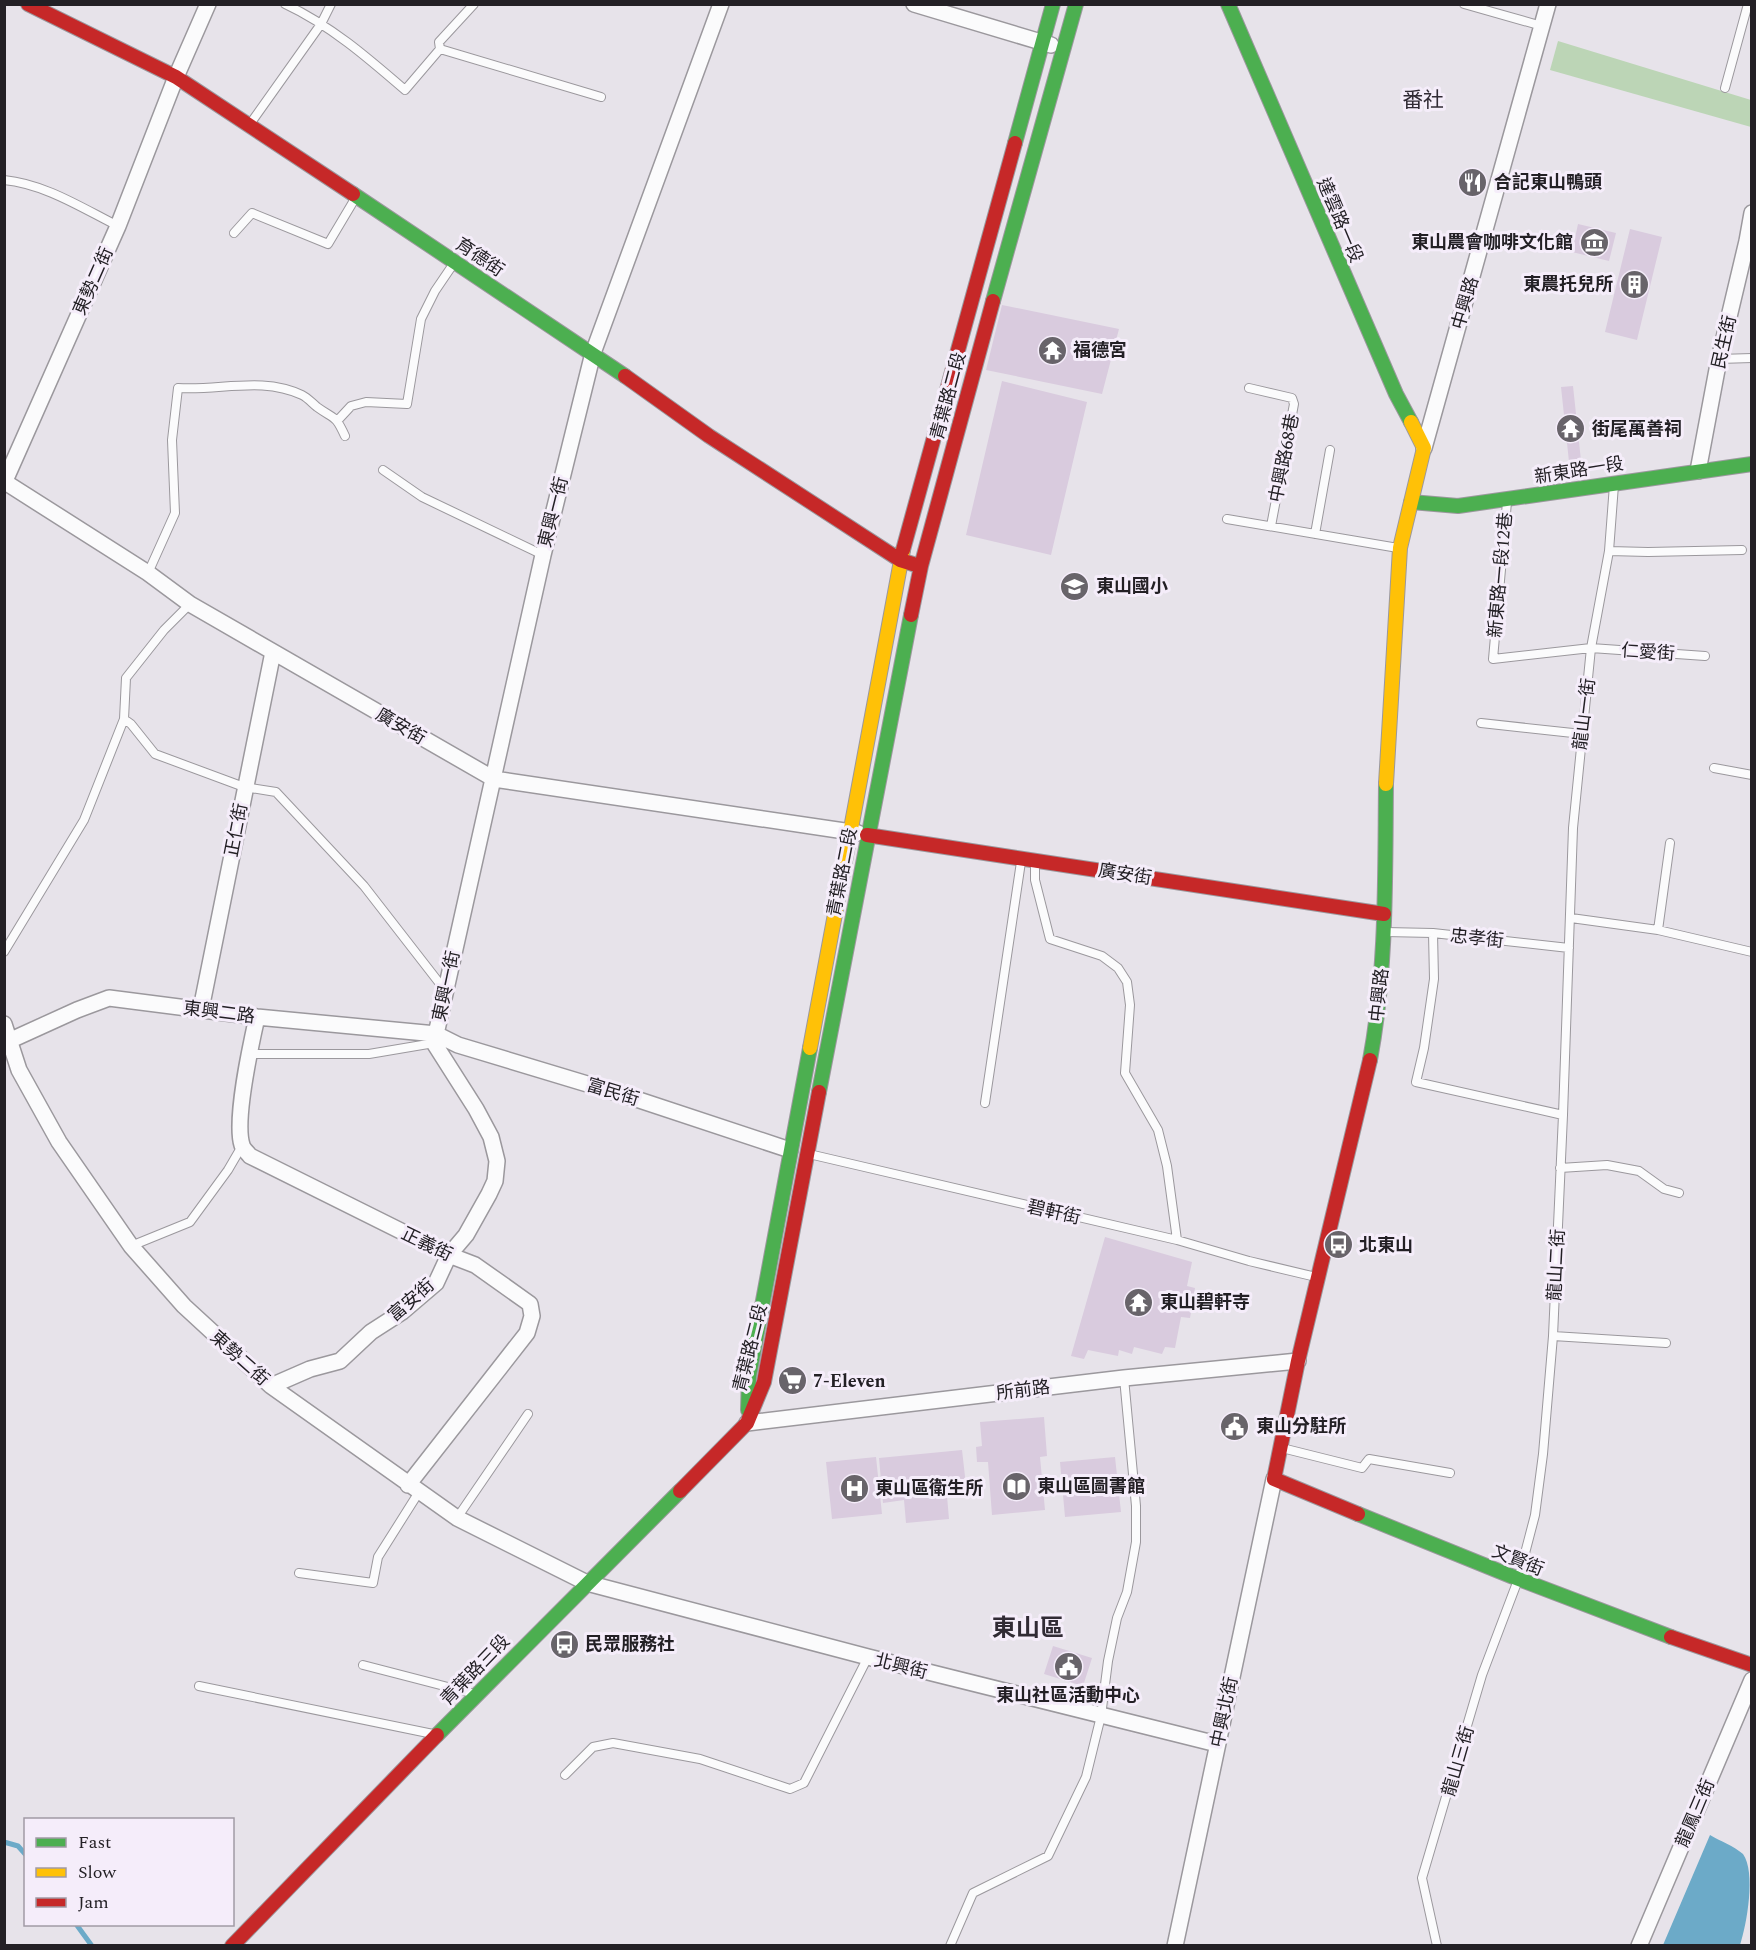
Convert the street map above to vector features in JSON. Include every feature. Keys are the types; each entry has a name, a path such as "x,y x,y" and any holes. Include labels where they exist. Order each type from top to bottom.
{"street":[{"name":"育德街","path":"28,4 176,77 592,352 709,436 900,560 921,566"},
{"name":"東勢二街","path":"5,482 118,226 176,77 208,4"},
{"name":"東興一街","path":"435,1038 444,989 494,779 543,555 592,352 722,4"},
{"path":"914,4 1062,49"},
{"name":"青葉路二段","path":"747,1423 749,1376 900,560 1053,4"},
{"name":"青葉路二段","path":"747,1423 764,1382 867,835 921,566 1076,4"},
{"name":"達雲路一段","path":"1228,4 1396,394 1424,448"},
{"name":"中興路","path":"1274,1479 1298,1361 1377,1022 1384,932 1387,748 1400,548 1424,448 1548,4"},
{"name":"民生街","path":"1698,471 1719,359 1749,242 1752,213"},
{"name":"新東路一段","path":"1411,502 1458,506 1752,464"},
{"name":"廣安街","path":"5,482 148,573 190,604 494,779 1028,858 1384,914"},
{"name":"正仁街","path":"201,1009 273,652"},
{"name":"東興二路","path":"11,1040 109,998 435,1038"},
{"path":"242,1146 240,1120 249,1054 257,1017"},
{"name":"東勢二街","path":"4,1024 19,1070 60,1142 130,1246 184,1306 271,1386 457,1518 587,1582"},
{"name":"富民街","path":"435,1038 627,1096 790,1150"},
{"name":"富安街","path":"271,1386 310,1369 340,1361 371,1332 402,1312 436,1283 449,1255 466,1235 489,1194 495,1181 497,1161 491,1137 435,1038"},
{"name":"正義街","path":"242,1146 250,1156 449,1255 475,1265 530,1305 532,1316 527,1333 414,1488"},
{"name":"所前路","path":"747,1423 1124,1378 1298,1361"},
{"name":"青葉路三段","path":"232,1946 587,1582 747,1423"},
{"name":"文賢街","path":"1274,1479 1518,1580 1666,1636 1752,1665"},
{"name":"中興北街","path":"1175,1946 1274,1479"},
{"name":"北興街","path":"587,1582 868,1657 1217,1744"},
{"name":"龍鳳三街","path":"1640,1946 1752,1680"}],"lane":[{"path":"285,4 321,24 375,64 405,90 440,49 439,42 474,4"},
{"path":"249,125 321,24 331,4"},
{"path":"1464,4 1542,26"},
{"path":"1725,88 1748,4"},
{"path":"440,49 601,97"},
{"path":"4,180 50,192 118,226"},
{"path":"234,233 252,213 328,243 356,195"},
{"path":"338,420 351,406 366,402 407,404 421,319 435,291 455,262"},
{"path":"1719,359 1752,358"},
{"path":"148,573 175,513 172,440 178,388 200,389 245,384 270,385 304,396 338,420 345,436"},
{"name":"中興路68巷","path":"1249,388 1292,398 1294,404 1271,526"},
{"path":"1315,534 1330,450"},
{"path":"383,470 422,497 543,555"},
{"name":"龍山一街","path":"1569,948 1573,828 1582,734 1591,648 1609,551 1615,482"},
{"name":"新東路一段12巷","path":"1507,500 1493,659 1591,648"},
{"path":"1227,519 1400,548"},
{"path":"1609,551 1742,550"},
{"path":"4,952 84,820 124,719 126,678 164,630 190,604"},
{"name":"仁愛街","path":"1591,648 1705,656"},
{"path":"124,719 131,724 155,754 244,787 276,792 364,886 444,989"},
{"path":"1481,723 1582,734"},
{"path":"1714,768 1752,775"},
{"path":"1658,930 1670,843"},
{"path":"985,1103 1028,858"},
{"path":"1028,858 1050,939 1102,956 1118,968 1127,982 1130,1005 1125,1073 1158,1130 1167,1166 1177,1240"},
{"path":"1571,918 1658,930 1752,952"},
{"name":"忠孝街","path":"1384,932 1433,933 1569,948"},
{"path":"1433,933 1434,980 1424,1048 1416,1082 1563,1115"},
{"name":"龍山二街","path":"1518,1580 1535,1515 1543,1454 1553,1336 1569,948"},
{"path":"249,1054 369,1054 435,1038"},
{"path":"130,1246 190,1222 228,1170 242,1146"},
{"name":"碧軒街","path":"790,1150 1177,1240 1249,1261 1317,1277"},
{"path":"1560,1168 1607,1165 1639,1171 1664,1189 1679,1193"},
{"path":"1553,1336 1666,1343"},
{"path":"950,1946 973,1893 1048,1856 1086,1777 1101,1716 1117,1618 1127,1592 1136,1542 1136,1506 1124,1378"},
{"path":"457,1518 528,1414"},
{"path":"1281,1448 1362,1468 1368,1459 1450,1473"},
{"path":"299,1574 374,1583 378,1557 414,1488"},
{"name":"龍山三街","path":"1437,1946 1422,1878 1482,1675 1518,1580"},
{"path":"565,1775 593,1747 613,1743 700,1759 790,1789 804,1783 868,1657"},
{"path":"363,1665 476,1695"},
{"path":"199,1686 438,1735"}],"green space":[{"path":"1558,41 1751,100 1751,127 1550,70"}],"water":[{"path":"1710,1835 1739,1851 1747,1862 1749,1898 1740,1945 1663,1945"}],"building":[{"name":"東山農會咖啡文化館","path":"1578,224 1616,233 1609,261 1572,252"},
{"name":"東農托兒所","path":"1630,229 1662,237 1637,340 1605,332"},
{"name":"福德宮","path":"1002,305 1119,329 1102,394 986,370"},
{"path":"1002,381 1087,402 1051,555 966,535"},
{"name":"街尾萬善祠","path":"1573,386 1582,470 1570,471 1561,387"},
{"name":"東山碧軒寺","path":"1105,1237 1192,1262 1187,1286 1195,1288 1190,1318 1181,1317 1175,1348 1165,1347 1162,1354 1134,1347 1132,1354 1119,1350 1118,1356 1088,1350 1084,1359 1071,1356"},
{"name":"東山區圖書館","path":"1044,1417 1047,1456 1040,1457 1045,1510 992,1515 988,1462 977,1462 976,1447 982,1446 980,1422"},
{"path":"962,1450 967,1494 947,1496 949,1519 906,1523 904,1500 883,1503 879,1458"},
{"name":"東山區衛生所","path":"876,1457 882,1514 832,1519 826,1462"},
{"path":"1115,1457 1121,1512 1065,1517 1060,1462"},
{"name":"東山社區活動中心","path":"1053,1646 1092,1658 1083,1686 1044,1674"}],"waterway":[{"path":"4,1842 18,1846 24,1853"},
{"path":"77,1926 92,1946"}],"traffic: fast":[{"path":"1015,143 1053,4"},
{"path":"993,301 1076,4"},
{"path":"1228,4 1396,394 1411,422"},
{"path":"353,194 625,376"},
{"path":"1411,502 1458,506 1752,464"},
{"path":"819,1092 911,615"},
{"path":"1370,1060 1376,1026 1382,957 1386,784"},
{"path":"748,1410 749,1376 810,1048"},
{"path":"437,1735 680,1491"},
{"path":"1358,1514 1671,1637"}],"traffic: slow":[{"path":"1386,784 1400,548 1424,448 1411,422"},
{"path":"810,1048 903,550"}],"traffic: jam":[{"path":"28,4 176,77 353,194"},
{"path":"903,550 1015,143"},
{"path":"911,615 921,566 993,301"},
{"path":"625,376 709,436 900,560 913,564"},
{"path":"867,835 1384,914"},
{"path":"1358,1514 1274,1479 1298,1361 1370,1060"},
{"path":"680,1491 747,1423 764,1382 819,1092"},
{"path":"1671,1637 1752,1665"},
{"path":"232,1946 437,1735"}],"place":[{"name":"合記東山鴨頭","path":"1473,182"},
{"name":"東山農會咖啡文化館","path":"1594,242"},
{"name":"東農托兒所","path":"1634,284"},
{"name":"福德宮","path":"1052,350"},
{"name":"街尾萬善祠","path":"1571,429"},
{"name":"東山國小","path":"1075,586"},
{"name":"北東山","path":"1338,1245"},
{"name":"東山碧軒寺","path":"1139,1302"},
{"name":"7-Eleven","path":"792,1381"},
{"name":"東山分駐所","path":"1235,1426"},
{"name":"東山區圖書館","path":"1016,1486"},
{"name":"東山區衛生所","path":"854,1488"},
{"name":"民眾服務社","path":"564,1644"},
{"name":"東山社區活動中心","path":"1068,1666"}],"district":[{"name":"番社","path":"1423,100"},
{"name":"東山區","path":"1028,1628"}]}
